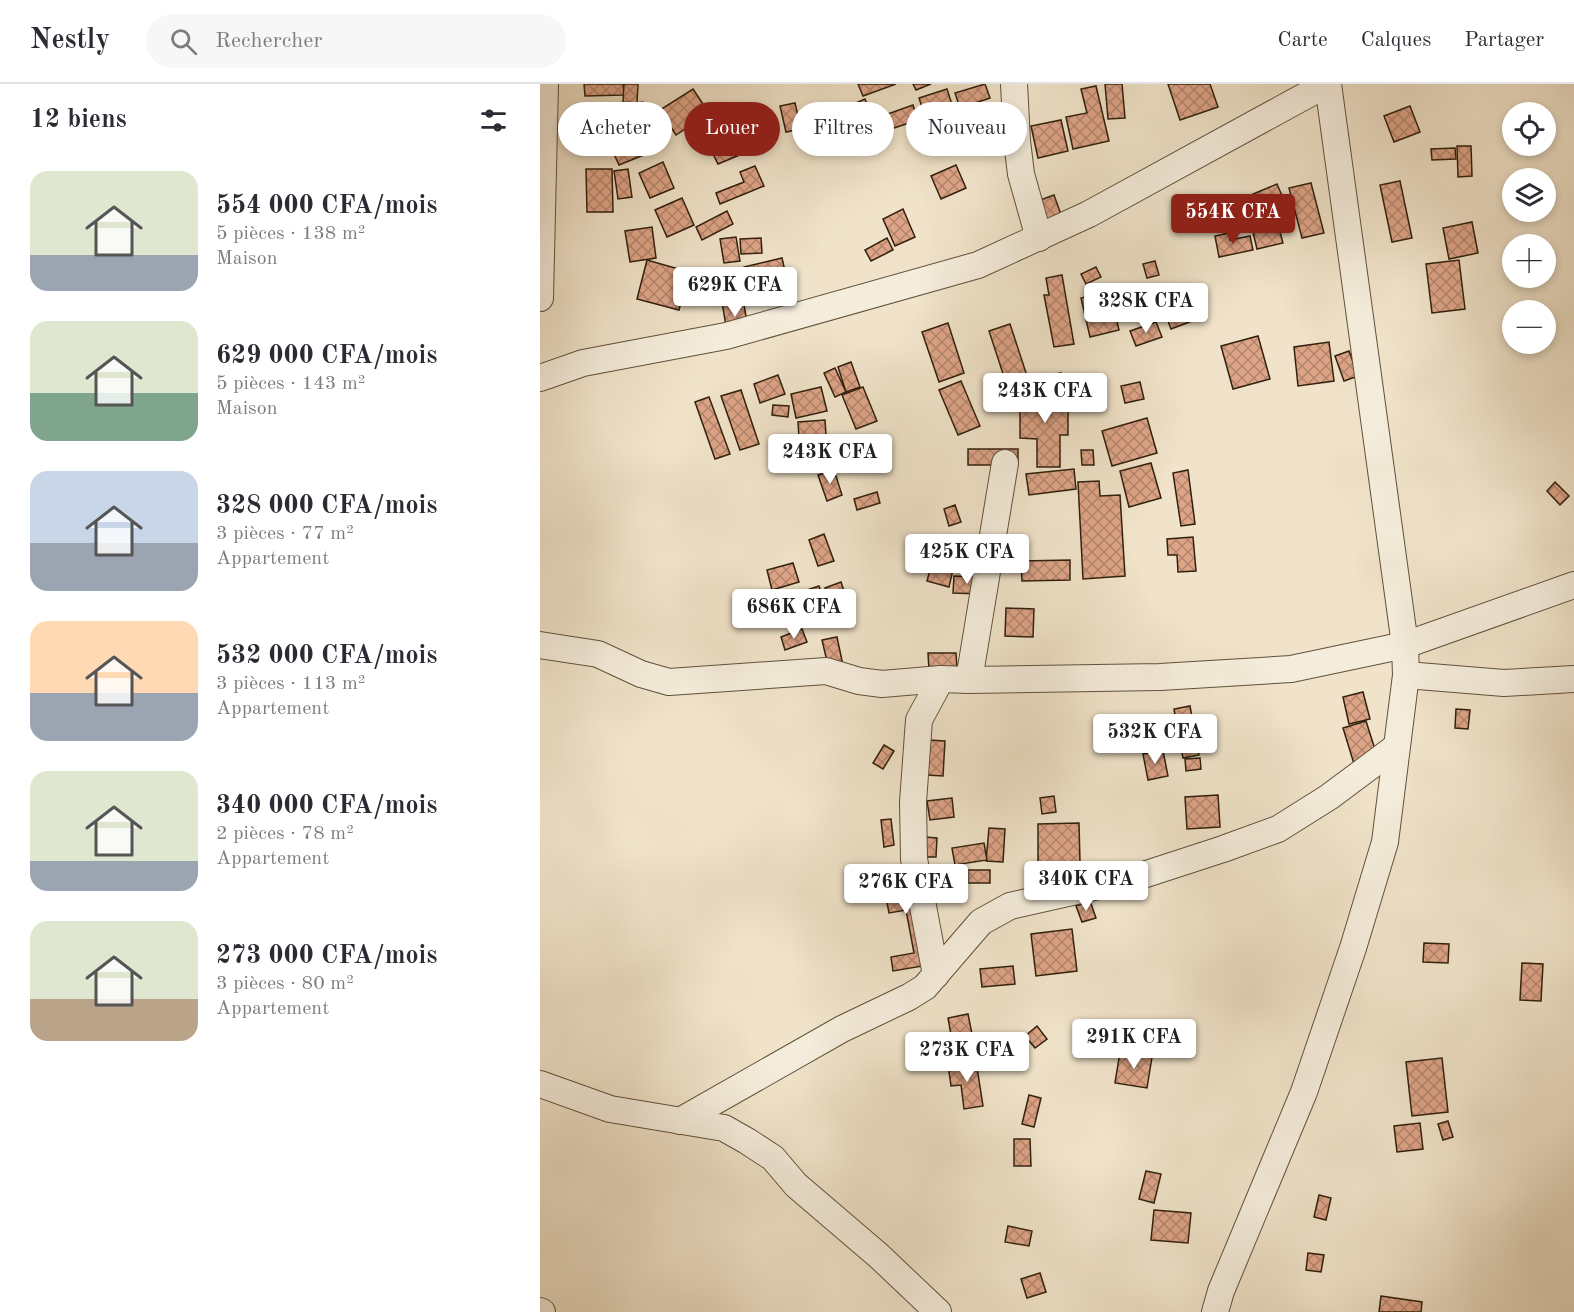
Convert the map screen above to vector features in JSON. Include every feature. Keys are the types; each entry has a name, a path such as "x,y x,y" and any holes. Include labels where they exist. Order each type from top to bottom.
{"street":[{"path":"540,298 545,84"},
{"path":"1014,84 1021,174 1039,238"},
{"path":"540,378 583,363 737,333 978,265 1089,214 1328,84 1406,645 1407,675 1384,842 1353,948 1304,1092 1221,1291 1215,1312"},
{"path":"969,680 1005,463"},
{"path":"540,645 598,654 641,674 669,682 826,671 859,681 882,684 941,679 1160,677 1292,669 1406,645 1574,585"},
{"path":"1407,675 1504,683 1574,679"},
{"path":"936,975 914,859 913,802 919,720 941,679"},
{"path":"681,1121 842,1029 925,987 981,922 1010,906 1134,878 1278,829 1329,797 1396,747"},
{"path":"540,1084 610,1109 724,1128 772,1158 796,1185 879,1256 938,1312"}],"building":[{"path":"584,84 623,84 624,95 585,96"},
{"path":"624,84 638,84 637,102 623,102"},
{"path":"858,84 896,84 863,96"},
{"path":"913,84 931,84 916,90"},
{"path":"985,84 990,98 978,102 958,102 955,93"},
{"path":"1105,84 1122,84 1125,118 1108,119"},
{"path":"1168,84 1210,84 1218,107 1180,120"},
{"path":"1096,86 1109,141 1073,149 1066,117 1087,113 1081,89"},
{"path":"693,89 702,102 684,102 684,130 676,135 672,129 672,102"},
{"path":"947,89 951,102 920,102 919,98"},
{"path":"792,104 792,131 786,132 780,106"},
{"path":"1410,106 1420,132 1394,142 1384,116"},
{"path":"906,108 906,124 894,128 894,112"},
{"path":"1061,120 1068,151 1038,158 1031,126"},
{"path":"1457,146 1471,146 1472,176 1458,177"},
{"path":"1455,148 1456,159 1432,160 1431,149"},
{"path":"615,156 641,156 619,165"},
{"path":"714,156 737,156 718,164"},
{"path":"663,162 674,188 650,198 639,173"},
{"path":"956,165 966,188 941,199 931,176"},
{"path":"755,166 764,186 720,204 716,193 744,182 740,172"},
{"path":"586,169 612,169 613,212 587,212"},
{"path":"628,169 632,197 618,199 614,171"},
{"path":"1400,181 1412,238 1392,242 1380,185"},
{"path":"1311,183 1324,233 1302,238 1289,188"},
{"path":"1277,184 1283,198 1257,209 1251,195"},
{"path":"1054,195 1064,223 1045,230 1035,202"},
{"path":"682,198 694,225 667,237 655,210"},
{"path":"1252,205 1258,222 1239,229 1233,212"},
{"path":"903,209 915,237 895,246 883,219"},
{"path":"727,211 733,224 702,240 696,227"},
{"path":"1277,221 1283,243 1257,249 1252,228"},
{"path":"1472,222 1478,253 1449,259 1443,228"},
{"path":"652,227 656,258 630,262 625,231"},
{"path":"1229,233 1230,240 1250,236 1253,250 1219,257 1215,236"},
{"path":"736,237 740,261 724,263 720,239"},
{"path":"761,238 762,253 741,254 740,239"},
{"path":"887,238 893,250 871,261 865,250"},
{"path":"782,258 791,297 770,302 767,291 750,295 744,267"},
{"path":"647,260 689,272 679,310 637,299"},
{"path":"1459,260 1465,309 1432,313 1426,264"},
{"path":"1155,261 1159,275 1147,278 1143,264"},
{"path":"1096,267 1101,277 1086,284 1081,274"},
{"path":"723,271 724,299 699,300 698,272"},
{"path":"1062,275 1074,344 1054,347 1044,295 1049,295 1046,278"},
{"path":"1110,291 1119,330 1090,337 1081,298"},
{"path":"743,299 749,334 728,338 722,302"},
{"path":"1194,302 1200,318 1171,329 1165,313"},
{"path":"1156,322 1162,337 1136,346 1130,331"},
{"path":"948,323 964,373 939,382 922,332"},
{"path":"1010,324 1031,388 1010,395 989,331"},
{"path":"1258,336 1270,379 1233,389 1221,346"},
{"path":"1329,342 1334,381 1298,386 1294,347"},
{"path":"1349,351 1358,376 1344,381 1335,356"},
{"path":"851,362 860,387 846,392 838,367"},
{"path":"835,368 846,392 835,397 824,373"},
{"path":"1061,373 1064,388 1044,392 1041,377"},
{"path":"778,375 785,394 760,403 754,384"},
{"path":"961,381 980,426 958,435 939,390"},
{"path":"1140,382 1144,399 1125,403 1121,386"},
{"path":"821,387 827,411 796,418 791,394"},
{"path":"863,387 877,421 856,429 842,395"},
{"path":"741,390 759,444 740,450 721,396"},
{"path":"1020,393 1068,393 1068,435 1060,435 1060,467 1037,467 1037,439 1020,438"},
{"path":"709,397 730,454 715,459 695,402"},
{"path":"773,405 789,406 788,417 772,415"},
{"path":"1147,418 1157,453 1112,466 1102,431"},
{"path":"825,420 826,435 799,438 798,422"},
{"path":"823,443 824,456 803,458 802,444"},
{"path":"968,449 1018,449 1018,465 968,465"},
{"path":"1081,450 1093,450 1094,465 1082,465"},
{"path":"1151,463 1161,498 1129,507 1120,471"},
{"path":"1074,469 1076,489 1029,495 1026,474"},
{"path":"834,470 842,495 827,501 818,475"},
{"path":"1188,470 1195,524 1181,526 1173,473"},
{"path":"1099,481 1100,496 1120,495 1125,576 1083,579 1078,482"},
{"path":"1555,482 1569,496 1560,505 1547,491"},
{"path":"877,492 880,503 857,510 854,499"},
{"path":"955,505 961,522 949,526 944,509"},
{"path":"824,534 834,561 818,566 809,540"},
{"path":"1193,537 1196,571 1178,572 1177,555 1168,555 1167,539"},
{"path":"933,559 954,565 949,587 927,581"},
{"path":"1070,560 1070,580 1022,581 1021,561"},
{"path":"793,563 799,582 772,590 767,570"},
{"path":"954,576 981,577 980,594 953,593"},
{"path":"841,582 849,606 833,611 825,588"},
{"path":"819,586 824,602 812,605 807,590"},
{"path":"1006,608 1034,609 1033,637 1005,636"},
{"path":"802,629 807,642 785,650 781,637"},
{"path":"837,637 845,675 831,678 822,640"},
{"path":"928,653 956,653 957,669 929,670"},
{"path":"1363,692 1370,719 1349,724 1343,697"},
{"path":"1190,706 1199,755 1183,758 1174,709"},
{"path":"1456,709 1470,710 1468,729 1455,728"},
{"path":"1366,721 1378,759 1355,767 1343,728"},
{"path":"928,740 945,741 943,776 927,775"},
{"path":"884,745 894,751 883,769 873,763"},
{"path":"1163,751 1168,776 1148,780 1143,754"},
{"path":"1200,758 1201,769 1186,771 1185,759"},
{"path":"1218,795 1220,827 1187,829 1185,797"},
{"path":"1054,796 1056,812 1042,814 1040,798"},
{"path":"952,798 954,817 930,820 927,801"},
{"path":"891,819 894,845 884,847 881,820"},
{"path":"1079,823 1080,863 1038,864 1038,824"},
{"path":"989,828 1005,829 1003,862 986,861"},
{"path":"925,837 937,838 936,857 924,857"},
{"path":"984,843 987,860 955,865 952,848"},
{"path":"910,866 929,965 893,971 891,957 914,953 906,910 889,913 881,871"},
{"path":"968,870 990,870 990,883 968,883"},
{"path":"1090,901 1096,918 1082,922 1076,906"},
{"path":"1072,929 1077,971 1036,976 1031,934"},
{"path":"1424,943 1449,944 1448,963 1423,962"},
{"path":"1522,963 1543,964 1541,1001 1520,1000"},
{"path":"1013,966 1015,984 982,987 980,969"},
{"path":"968,1014 976,1054 955,1057 948,1018"},
{"path":"1037,1026 1047,1039 1035,1048 1025,1036"},
{"path":"1098,1026 1103,1046 1089,1049 1083,1029"},
{"path":"1120,1052 1152,1057 1147,1088 1115,1083"},
{"path":"1442,1058 1448,1112 1412,1116 1406,1062"},
{"path":"976,1061 983,1106 964,1109 961,1085 951,1086 948,1064"},
{"path":"1029,1095 1041,1098 1034,1127 1022,1124"},
{"path":"1448,1121 1453,1137 1443,1140 1438,1124"},
{"path":"1420,1123 1423,1149 1397,1152 1394,1126"},
{"path":"1014,1139 1030,1139 1031,1166 1014,1166"},
{"path":"1146,1171 1161,1174 1154,1203 1139,1199"},
{"path":"1319,1195 1331,1198 1326,1220 1314,1217"},
{"path":"1154,1210 1191,1213 1188,1243 1151,1240"},
{"path":"1008,1226 1032,1231 1029,1246 1005,1242"},
{"path":"1308,1253 1324,1255 1321,1272 1306,1270"},
{"path":"1040,1273 1046,1292 1027,1298 1021,1279"},
{"path":"1381,1296 1422,1302 1421,1312 1379,1312"}]}
